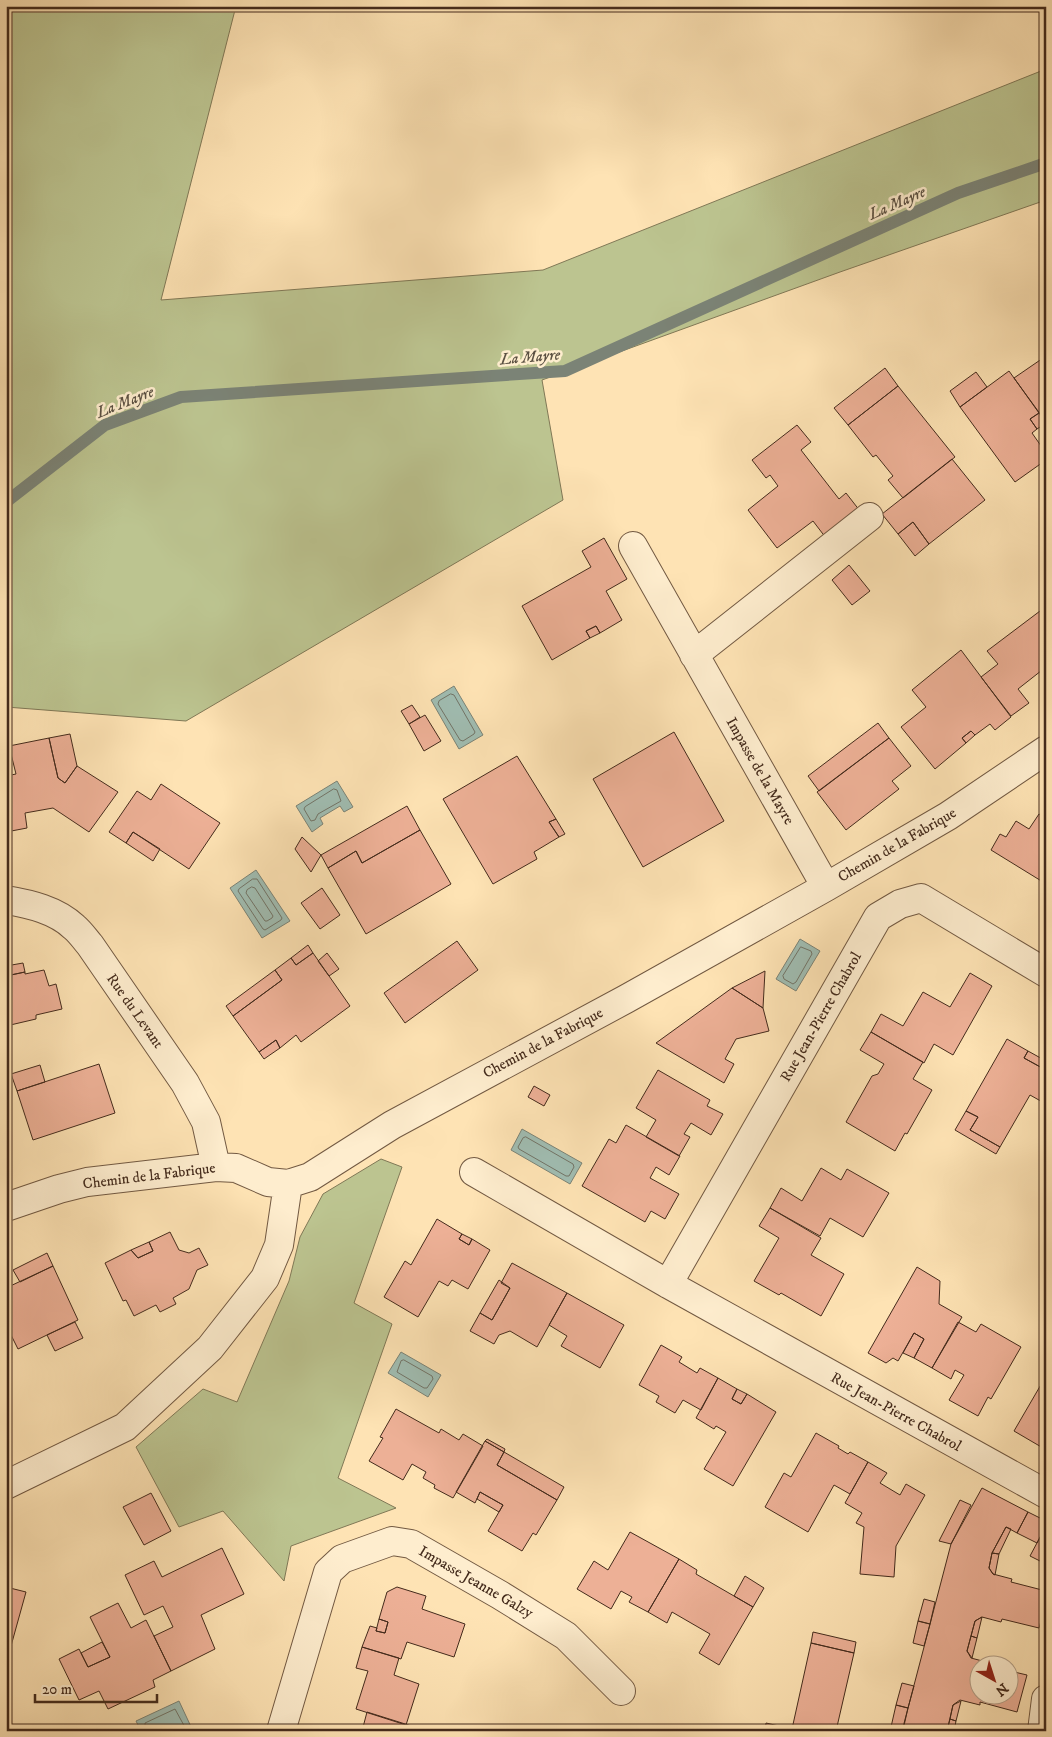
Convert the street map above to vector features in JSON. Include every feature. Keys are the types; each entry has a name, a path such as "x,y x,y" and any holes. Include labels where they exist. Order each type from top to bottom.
{"street":[{"path":"694,655 869,517"},
{"name":"Impasse de la Mayre","path":"632,546 826,887"},
{"name":"Chemin de la Fabrique","path":"6,1208 59,1189 87,1182 216,1166 236,1168 268,1182 288,1184 310,1177 392,1125 626,999 826,887 948,816 1046,750"},
{"name":"Rue Jean-Pierre Chabrol","path":"668,1284 878,917 900,904 921,898 1046,973"},
{"name":"Rue du Levant","path":"6,900 25,903 53,913 74,926 90,945 185,1083 206,1122 216,1166"},
{"name":"Rue Jean-Pierre Chabrol","path":"474,1172 668,1284 1046,1494"},
{"path":"6,1485 125,1427 210,1348 265,1278 280,1245 288,1184"},
{"name":"Impasse Jeanne Galzy","path":"281,1731 328,1572 342,1558 392,1541 411,1544 500,1595 566,1636 621,1691"},
{"path":"1042,1731 1046,1699"}],"green space":[{"path":"6,6 236,6 161,300 543,270 1046,69 1046,200 542,380 563,500 186,721 6,707"},
{"path":"381,1159 402,1167 354,1303 392,1324 338,1478 396,1508 291,1546 284,1581 223,1511 179,1527 136,1447 203,1389 237,1402 289,1281 300,1237 323,1194"}],"water":[{"path":"454,686 483,735 459,749 431,700"},
{"path":"337,781 353,807 344,812 340,806 320,818 323,824 312,832 296,806"},
{"path":"256,870 290,921 262,938 230,888"},
{"path":"800,939 820,951 796,991 776,979"},
{"path":"522,1129 582,1163 570,1184 511,1150"},
{"path":"401,1352 441,1375 428,1397 388,1373"},
{"path":"179,1701 193,1731 141,1731 136,1721"}],"building":[{"path":"1046,356 1046,422 1014,378"},
{"path":"885,368 898,386 848,425 834,408"},
{"path":"1009,371 1039,413 1030,419 1037,429 1032,433 1046,453 1046,460 1015,482 960,407"},
{"path":"976,372 987,387 960,407 950,391"},
{"path":"898,386 955,457 903,498 888,480 893,476 876,455 873,457 848,425"},
{"path":"1039,413 1046,423 1037,429 1030,419"},
{"path":"797,425 811,442 801,450 839,499 846,493 860,511 826,538 813,521 777,548 748,510 778,486 770,475 766,478 752,460"},
{"path":"952,459 985,500 929,544 913,522 898,534 882,514"},
{"path":"913,522 929,544 915,556 898,534"},
{"path":"604,538 627,579 606,591 622,620 600,633 596,626 586,631 590,638 552,660 522,606 591,567 582,551"},
{"path":"849,565 870,591 852,605 832,580"},
{"path":"1044,608 1046,611 1046,667 1018,689 1029,703 1011,716 981,677 998,664 987,651"},
{"path":"596,626 600,633 590,638 586,631"},
{"path":"961,650 1011,717 995,730 990,724 975,735 971,731 962,738 966,743 935,769 901,727 926,707 912,690"},
{"path":"412,705 420,717 409,724 401,711"},
{"path":"425,715 441,741 424,751 409,724"},
{"path":"878,723 889,738 819,791 808,776"},
{"path":"971,731 975,735 966,743 962,738"},
{"path":"674,732 724,821 643,867 593,779"},
{"path":"70,734 77,766 65,783 58,778 49,738"},
{"path":"49,738 58,778 65,783 77,766 118,792 89,832 53,808 25,813 27,828 6,832 6,776 16,774 9,746"},
{"path":"889,738 911,766 892,781 899,789 846,830 817,792"},
{"path":"517,756 556,819 549,822 559,837 534,852 537,859 493,884 443,799"},
{"path":"161,784 220,823 189,869 133,832 126,843 109,832 137,791 151,800"},
{"path":"407,806 420,830 362,863 356,851 328,868 321,855"},
{"path":"1039,814 1046,818 1046,887 1042,885 1043,882 991,850 1000,834 1006,837 1016,821 1029,829"},
{"path":"556,819 565,834 559,837 549,822"},
{"path":"420,830 451,884 366,934 328,868 356,851 362,863"},
{"path":"133,832 160,849 153,861 126,843"},
{"path":"302,837 321,855 311,872 295,849"},
{"path":"322,888 340,915 320,929 301,903"},
{"path":"457,941 478,970 405,1023 384,993"},
{"path":"308,945 313,953 296,965 291,958"},
{"path":"313,953 350,1006 301,1042 296,1035 280,1048 276,1040 259,1052 233,1016 282,980 275,970 291,958 296,965"},
{"path":"327,953 339,969 329,976 318,961"},
{"path":"23,963 25,972 6,976 6,966"},
{"path":"44,970 49,986 56,984 62,1009 36,1015 36,1019 6,1026 6,976"},
{"path":"275,970 282,980 233,1016 226,1006"},
{"path":"765,971 763,1008 732,988"},
{"path":"970,973 992,986 953,1055 934,1044 924,1063 871,1032 881,1014 903,1026 923,992 950,1007"},
{"path":"732,988 763,1008 769,1031 736,1039 725,1059 734,1064 724,1083 656,1043"},
{"path":"871,1032 923,1062 913,1079 932,1090 895,1151 846,1122 872,1076 878,1074 884,1064 860,1050"},
{"path":"1007,1039 1028,1051 1024,1058 1044,1069 1046,1065 1046,1104 1030,1095 1000,1147 970,1130 978,1117 966,1111"},
{"path":"276,1040 280,1048 264,1059 259,1052"},
{"path":"1028,1051 1046,1061 1044,1069 1024,1058"},
{"path":"99,1064 115,1113 33,1140 17,1091"},
{"path":"40,1065 45,1082 17,1091 11,1074"},
{"path":"658,1070 710,1100 707,1106 723,1114 711,1135 691,1123 684,1134 690,1137 679,1156 646,1137 656,1120 636,1108"},
{"path":"534,1086 550,1095 544,1106 528,1097"},
{"path":"966,1111 978,1117 970,1130 1000,1147 996,1154 955,1130"},
{"path":"626,1125 680,1156 669,1175 656,1167 650,1178 679,1194 665,1219 651,1211 645,1222 582,1186 609,1139 616,1143"},
{"path":"821,1168 841,1180 847,1169 889,1193 863,1237 830,1218 820,1236 770,1208 781,1188 802,1201"},
{"path":"770,1208 821,1238 811,1255 844,1274 821,1316 781,1293 779,1295 754,1281 779,1238 759,1226"},
{"path":"437,1219 462,1234 459,1239 469,1245 472,1239 490,1250 468,1289 452,1280 448,1286 439,1281 418,1317 384,1297 405,1261 411,1265"},
{"path":"170,1232 179,1250 189,1253 199,1248 208,1265 197,1270 189,1289 173,1298 176,1304 160,1312 156,1305 134,1316 126,1300 123,1301 105,1263 131,1250 138,1258 153,1251 149,1242"},
{"path":"462,1234 472,1239 469,1245 459,1239"},
{"path":"149,1242 153,1251 138,1258 131,1250"},
{"path":"47,1253 53,1266 20,1282 13,1270"},
{"path":"512,1263 567,1293 537,1347 510,1331 499,1335 494,1344 470,1331 480,1313 492,1320 510,1288 501,1283"},
{"path":"53,1266 78,1320 18,1349 6,1325 6,1288"},
{"path":"917,1267 940,1281 939,1304 962,1317 932,1368 914,1358 924,1339 914,1333 898,1361 893,1358 886,1363 868,1353"},
{"path":"499,1280 510,1288 492,1320 480,1313"},
{"path":"567,1293 624,1325 600,1368 561,1346 567,1336 549,1325"},
{"path":"75,1322 83,1338 55,1351 47,1335"},
{"path":"958,1322 976,1332 981,1324 1021,1347 991,1399 988,1397 978,1416 949,1400 964,1375 955,1370 951,1379 932,1368"},
{"path":"914,1333 924,1339 914,1358 903,1353"},
{"path":"661,1345 682,1357 679,1362 697,1373 700,1368 718,1378 701,1410 683,1400 675,1413 656,1402 659,1396 639,1385"},
{"path":"1046,1376 1046,1444 1043,1448 1014,1431"},
{"path":"718,1378 737,1389 732,1399 741,1404 747,1394 776,1412 733,1486 704,1469 726,1432 716,1426 714,1429 696,1418"},
{"path":"737,1389 747,1394 741,1404 732,1399"},
{"path":"396,1409 439,1433 441,1429 459,1440 463,1434 483,1446 453,1498 434,1488 435,1485 423,1478 426,1472 412,1464 403,1480 369,1461 383,1438 380,1437"},
{"path":"816,1433 839,1446 838,1448 848,1454 850,1452 868,1462 850,1494 834,1485 808,1532 765,1507 784,1473 791,1477"},
{"path":"487,1439 505,1449 504,1452 485,1441"},
{"path":"485,1441 504,1452 497,1465 557,1500 536,1535 533,1533 522,1551 488,1531 503,1505 480,1492 475,1503 456,1492"},
{"path":"504,1452 564,1487 557,1500 497,1465"},
{"path":"868,1462 887,1473 880,1483 900,1495 906,1484 925,1495 896,1546 894,1577 860,1574 864,1527 856,1523 862,1513 845,1503"},
{"path":"982,1488 1028,1512 1017,1533 1006,1527 992,1553 989,1568 993,1574 1012,1579 1011,1582 1046,1591 1046,1603 1039,1628 1002,1619 1001,1622 982,1617 975,1621 967,1651 970,1656 970,1702 960,1700 953,1705 947,1731 902,1731 951,1544"},
{"path":"480,1492 503,1505 499,1512 477,1499"},
{"path":"151,1493 171,1531 144,1545 123,1507"},
{"path":"960,1500 971,1505 951,1544 939,1541"},
{"path":"1028,1512 1046,1521 1046,1526 1037,1543 1017,1533"},
{"path":"1046,1526 1046,1564 1030,1556"},
{"path":"1006,1527 1011,1529 999,1554 992,1553"},
{"path":"630,1532 679,1559 648,1612 629,1602 632,1597 621,1591 611,1609 577,1589 594,1561 608,1570"},
{"path":"222,1548 244,1594 201,1615 215,1649 171,1671 154,1636 173,1627 163,1606 144,1615 125,1575 154,1561 162,1577"},
{"path":"992,1553 999,1554 995,1575 989,1568"},
{"path":"679,1559 697,1570 696,1574 753,1607 719,1665 699,1653 710,1634 672,1612 667,1623 648,1612"},
{"path":"745,1576 764,1588 753,1607 734,1596"},
{"path":"6,1587 26,1592 6,1664"},
{"path":"397,1587 426,1596 422,1609 465,1624 454,1657 407,1642 401,1659 362,1647 370,1626 377,1628 376,1631 385,1633 388,1622 379,1619 387,1592"},
{"path":"924,1599 935,1602 930,1624 918,1621"},
{"path":"118,1603 131,1628 146,1620 171,1671 153,1680 155,1687 108,1709 99,1691 79,1700 59,1659 79,1649 88,1667 110,1657 90,1617"},
{"path":"982,1617 977,1638 971,1636 975,1621"},
{"path":"379,1619 388,1622 385,1633 376,1631"},
{"path":"918,1621 930,1624 924,1646 913,1643"},
{"path":"813,1632 856,1642 854,1653 811,1643"},
{"path":"971,1636 977,1638 973,1654 970,1655 967,1651"},
{"path":"102,1642 110,1657 88,1667 81,1653"},
{"path":"811,1643 854,1653 836,1731 765,1731 766,1723 792,1729"},
{"path":"362,1647 399,1658 394,1675 419,1684 406,1725 356,1709 368,1671 356,1668"},
{"path":"1020,1673 1027,1675 1020,1701"},
{"path":"902,1683 914,1686 908,1708 896,1705"},
{"path":"961,1701 956,1721 950,1719 953,1705"},
{"path":"987,1704 1019,1704 1017,1712"},
{"path":"896,1705 908,1708 903,1730 891,1727"},
{"path":"367,1712 418,1728 417,1731 362,1731"},
{"path":"950,1719 956,1721 954,1731 947,1731"}],"waterway":[{"name":"La Mayre","path":"6,502 105,425 181,397 565,371 958,193 1046,163"}]}
